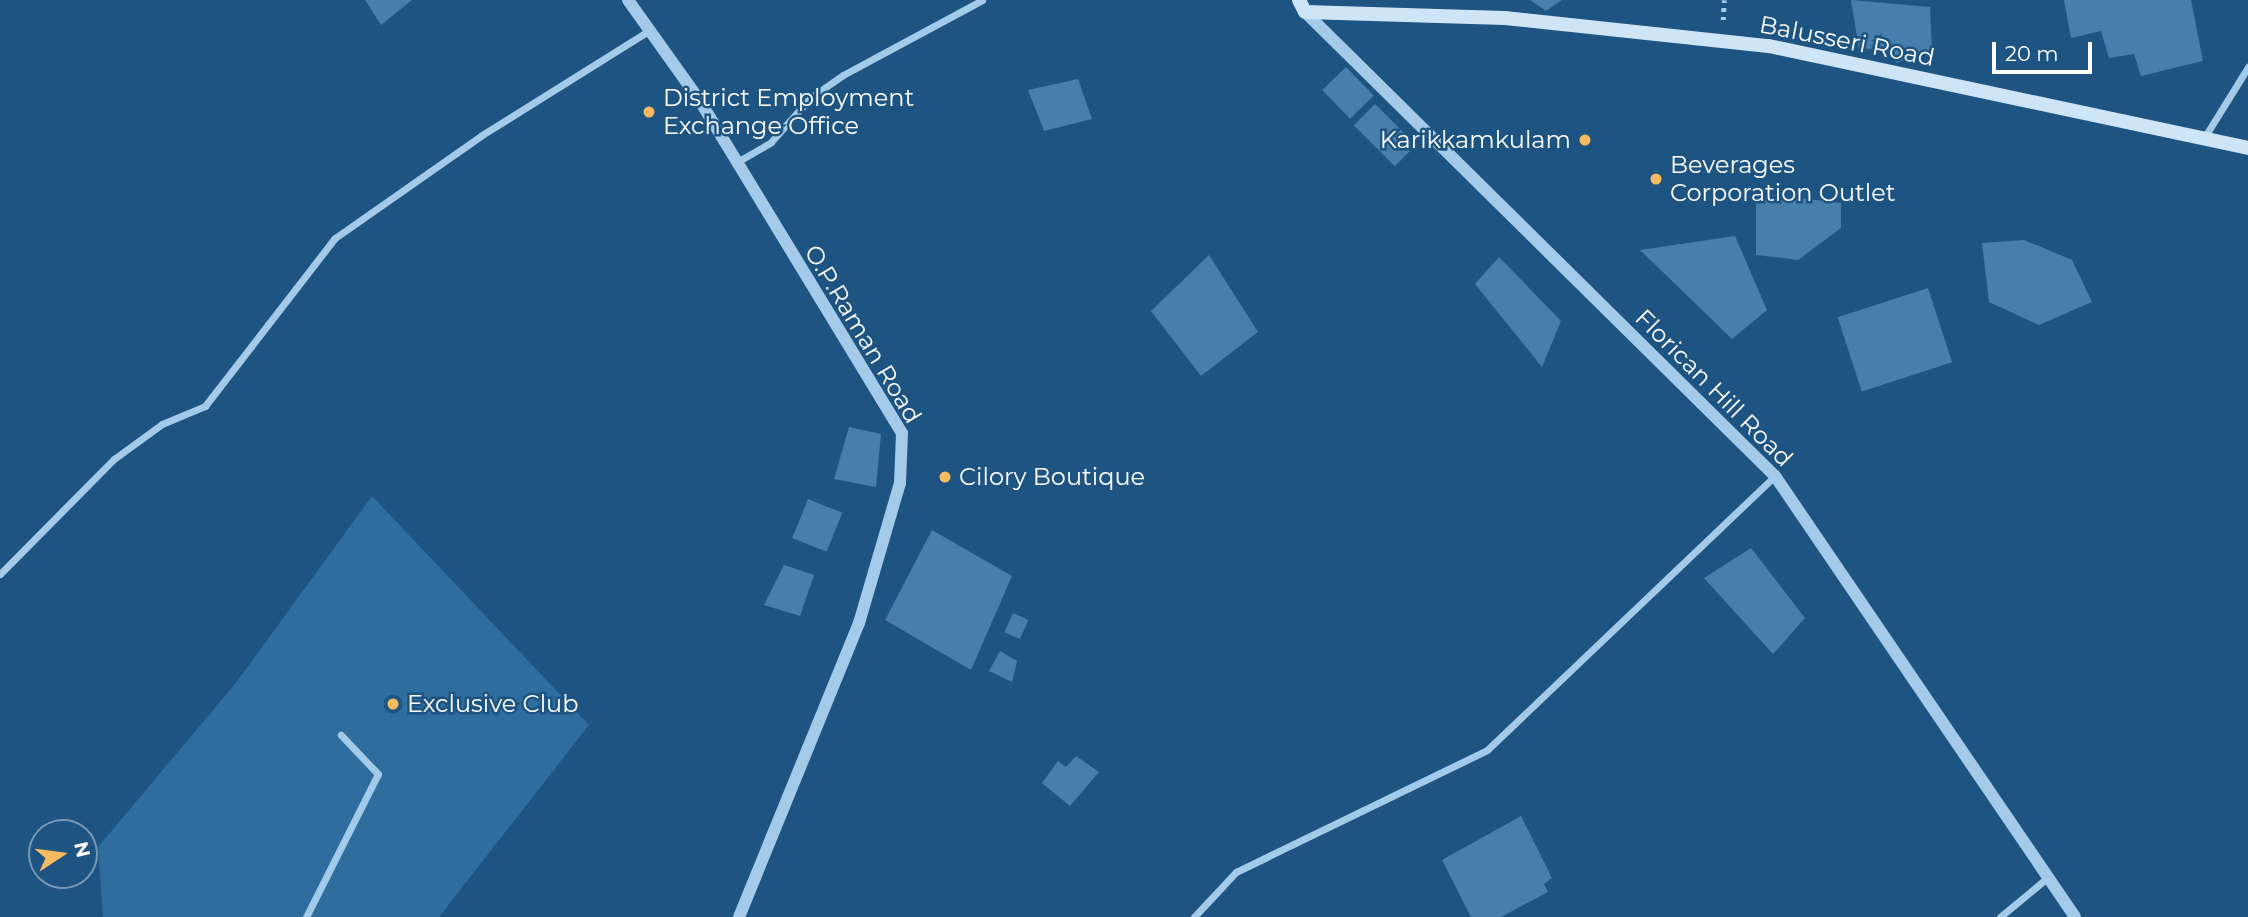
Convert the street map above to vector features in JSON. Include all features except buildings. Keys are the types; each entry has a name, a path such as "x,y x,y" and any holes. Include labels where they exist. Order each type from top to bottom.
{"main road":[{"name":"Balusseri Road","path":"1302,6 1505,18 1769,46 2248,148"}],"street":[{"name":"O.P.Raman Road","path":"628,0 737,162 902,433 904,456 859,623 739,917"},
{"path":"737,162 771,142 810,98 843,75 982,0"},
{"name":"Florican Hill Road","path":"1302,6 1775,476 2075,917"},
{"path":"0,574 114,460 162,424 205,406 304,287 335,238 482,135 650,30"},
{"path":"2204,139 2248,66"},
{"path":"1194,917 1236,872 1487,750 1775,476"},
{"path":"306,917 378,774 341,735"},
{"path":"2000,917 2047,877"}],"shaded area":[{"name":"Exclusive Club","path":"372,496 589,725 439,917 103,917 98,847 235,684"}],"place":[{"name":"District Employment Exchange Office","path":"649,112"},
{"name":"Karikkamkulam","path":"1585,140"},
{"name":"Beverages Corporation Outlet","path":"1656,179"},
{"name":"Cilory Boutique","path":"945,477"},
{"name":"Exclusive Club","path":"393,704"}]}
